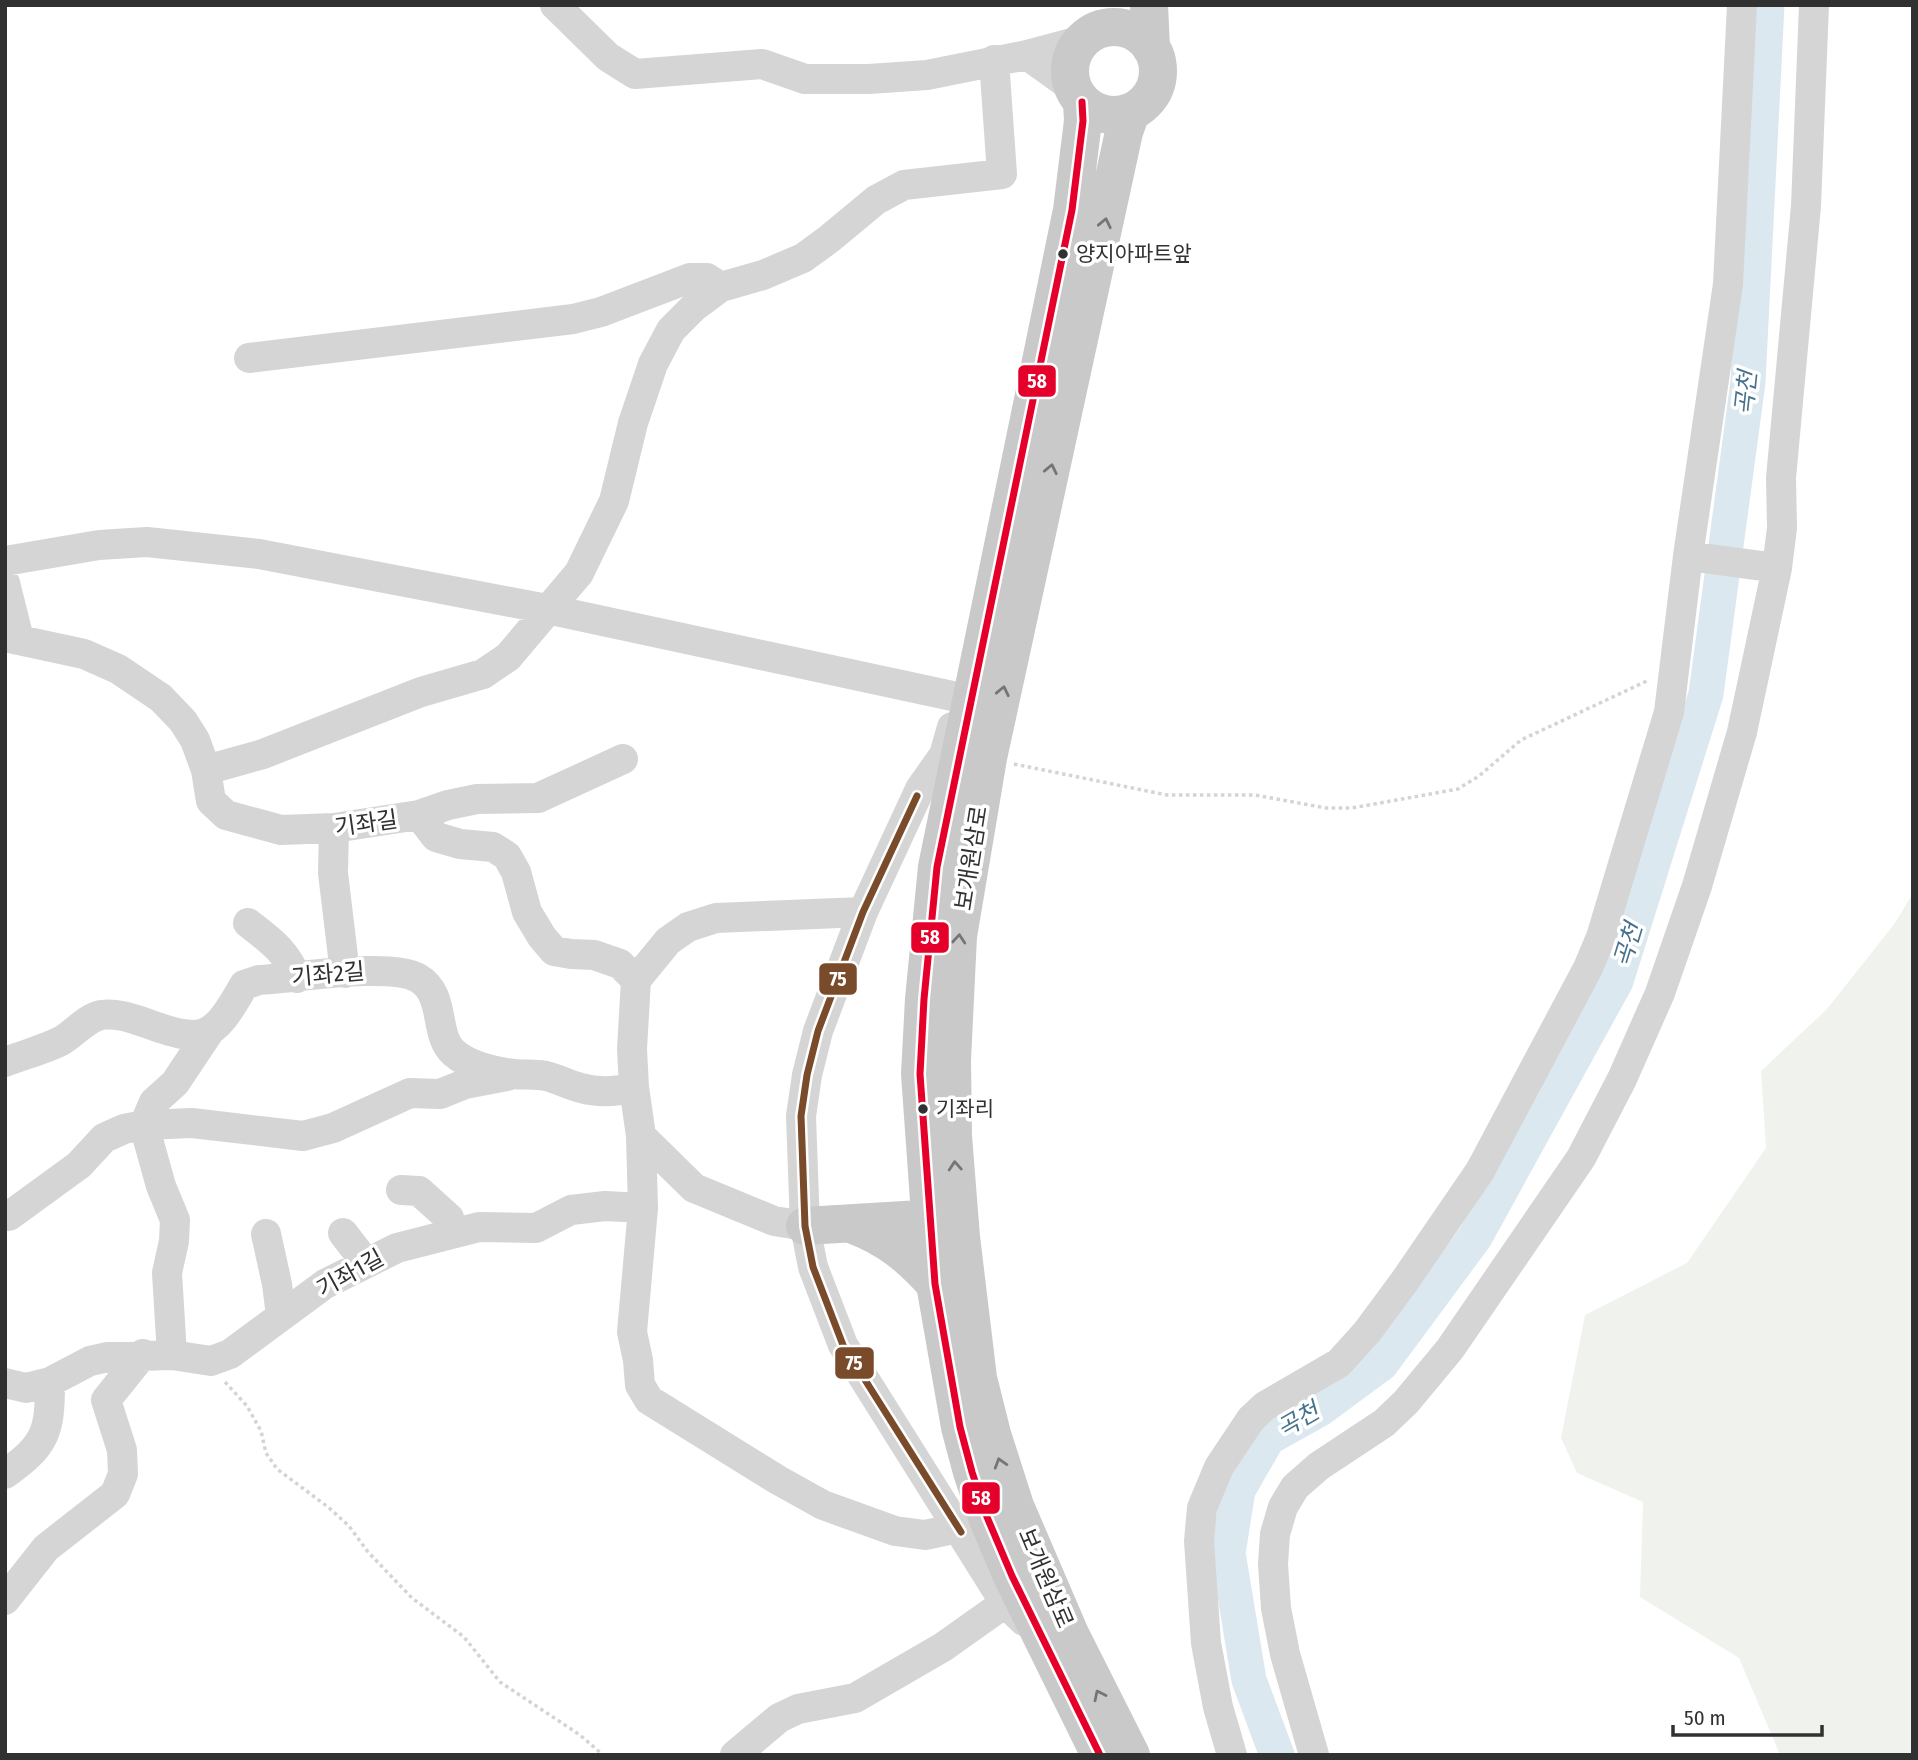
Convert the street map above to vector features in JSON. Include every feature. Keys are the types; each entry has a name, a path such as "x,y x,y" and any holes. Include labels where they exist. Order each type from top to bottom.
{"main road":[{"name":"보개원삼로","path":"1100,1755 1041,1638 987,1517 960,1427 935,1284 953,1136 952,1060 958,936 988,758 1124,132 1131,112 1146,101 1156,84 1157,66 1151,48 1149,5"},
{"name":"보개원삼로","path":"1096,25 1072,58 1070,78 1083,121 1072,210 964,698 937,867 920,1074 925,1144 944,1217 978,1378 1001,1465 1014,1506 1070,1634 1131,1755"},
{"path":"1096,25 1129,30 1145,40 1151,48"},
{"path":"1077,95 1094,111 1102,114 1112,116 1131,112"},
{"path":"851,1224 895,1197 925,1144"},
{"path":"805,1226 944,1217"},
{"path":"851,1224 872,1232 899,1248 935,1284"}],"street":[{"path":"555,5 608,57 635,74 762,64 805,79 927,75 1027,55 1096,25"},
{"path":"1232,1755 1218,1707 1206,1643 1199,1541 1202,1508 1219,1467 1251,1419 1265,1406 1339,1363 1367,1332 1480,1171 1588,968 1601,937 1669,712 1688,556 1728,284 1741,5"},
{"path":"1314,1755 1285,1654 1276,1608 1273,1564 1275,1534 1283,1507 1295,1487 1319,1466 1384,1423 1415,1392 1450,1349 1581,1158 1622,1079 1660,993 1697,886 1742,732 1777,568 1782,528 1781,478 1806,206 1814,5"},
{"path":"1027,55 1077,95"},
{"path":"206,770 263,754 421,692 483,674 508,657 579,573 599,535 614,501 633,423 649,376 671,330 694,307 721,287 763,275 803,258 876,200 904,185 1002,174 994,60"},
{"path":"249,358 573,318 601,312 690,278 707,278 721,287"},
{"path":"5,561 99,545 147,542 259,554 547,609 964,698"},
{"path":"1688,556 1777,568"},
{"path":"5,583 12,638"},
{"name":"기좌길","path":"12,638 95,659 118,669 161,698 183,721 195,740 206,770 211,801 226,815 281,830 334,828 419,815 436,838 460,844 493,847 507,856 516,872 527,912 554,951 594,955 620,964 636,980"},
{"name":"보개원삼로","path":"964,698 944,755 920,789 863,912 822,1019 807,1075 801,1116 805,1226 813,1267 843,1345 1005,1603 1041,1638"},
{"path":"419,815 477,799 538,798 623,759"},
{"path":"334,828 333,873 345,974"},
{"path":"863,912 716,918 688,927 668,941 636,980 632,1049 641,1136 643,1208 632,1332 640,1385 649,1400 823,1505 895,1531 925,1535 958,1528"},
{"path":"248,923 275,943 289,958 297,978"},
{"name":"기좌2길","path":"144,1125 154,1102 175,1083 209,1032 223,1019 244,985 259,980 381,969 402,972 420,979 434,998 440,1014 442,1034 453,1052 484,1068 545,1076 582,1089 614,1092 634,1087"},
{"path":"5,1062 62,1041 97,1016 119,1014 173,1033 194,1036 209,1032"},
{"path":"9,1216 79,1165 104,1138 124,1129 144,1125 192,1123 303,1136 333,1128 410,1093 440,1094 465,1084 514,1074"},
{"path":"5,1600 46,1548 115,1494 123,1474 122,1450 106,1400 158,1355 175,1220 161,1186 144,1125"},
{"path":"641,1136 694,1188 774,1221 805,1226"},
{"path":"401,1190 419,1191 449,1218 449,1233"},
{"name":"기좌1길","path":"211,1361 230,1354 325,1284 397,1248 479,1227 536,1228 571,1210 605,1206 643,1208"},
{"path":"343,1233 366,1263"},
{"path":"266,1234 281,1316"},
{"path":"5,1383 26,1388 50,1382 90,1360 158,1355 211,1361"},
{"path":"5,1474 30,1457 44,1434 50,1416 50,1382"},
{"path":"734,1755 779,1718 798,1710 855,1698 943,1647 1005,1603"}],"path":[{"path":"988,758 1167,795 1255,795 1326,808 1352,808 1458,789 1479,776 1521,740 1675,668"},
{"path":"211,1361 220,1377 247,1406 261,1431 265,1453 277,1469 349,1526 368,1552 412,1598 464,1637 500,1682 580,1735 603,1755"}],"shaded area":[{"path":"1913,893 1913,1755 1780,1755 1739,1658 1640,1597 1643,1502 1577,1473 1561,1438 1585,1315 1687,1263 1766,1148 1761,1071 1827,1009 1895,923"}],"waterway":[{"name":"곡천","path":"1277,1755 1249,1680 1228,1553 1238,1490 1268,1438 1320,1409 1381,1364 1475,1237 1616,981 1706,694 1748,382 1767,5"}],"transit line":[{"name":"58","path":"1082,102 1083,121 1072,210 937,867 924,999 920,1074 935,1284 960,1427 987,1517 1012,1576 1100,1755"},
{"name":"75","path":"917,796 863,912 818,1031 807,1075 801,1116 805,1226 813,1267 843,1345 961,1532"}],"place":[{"name":"양지아파트앞","path":"1063,254"},
{"name":"기좌리","path":"923,1109"}]}
